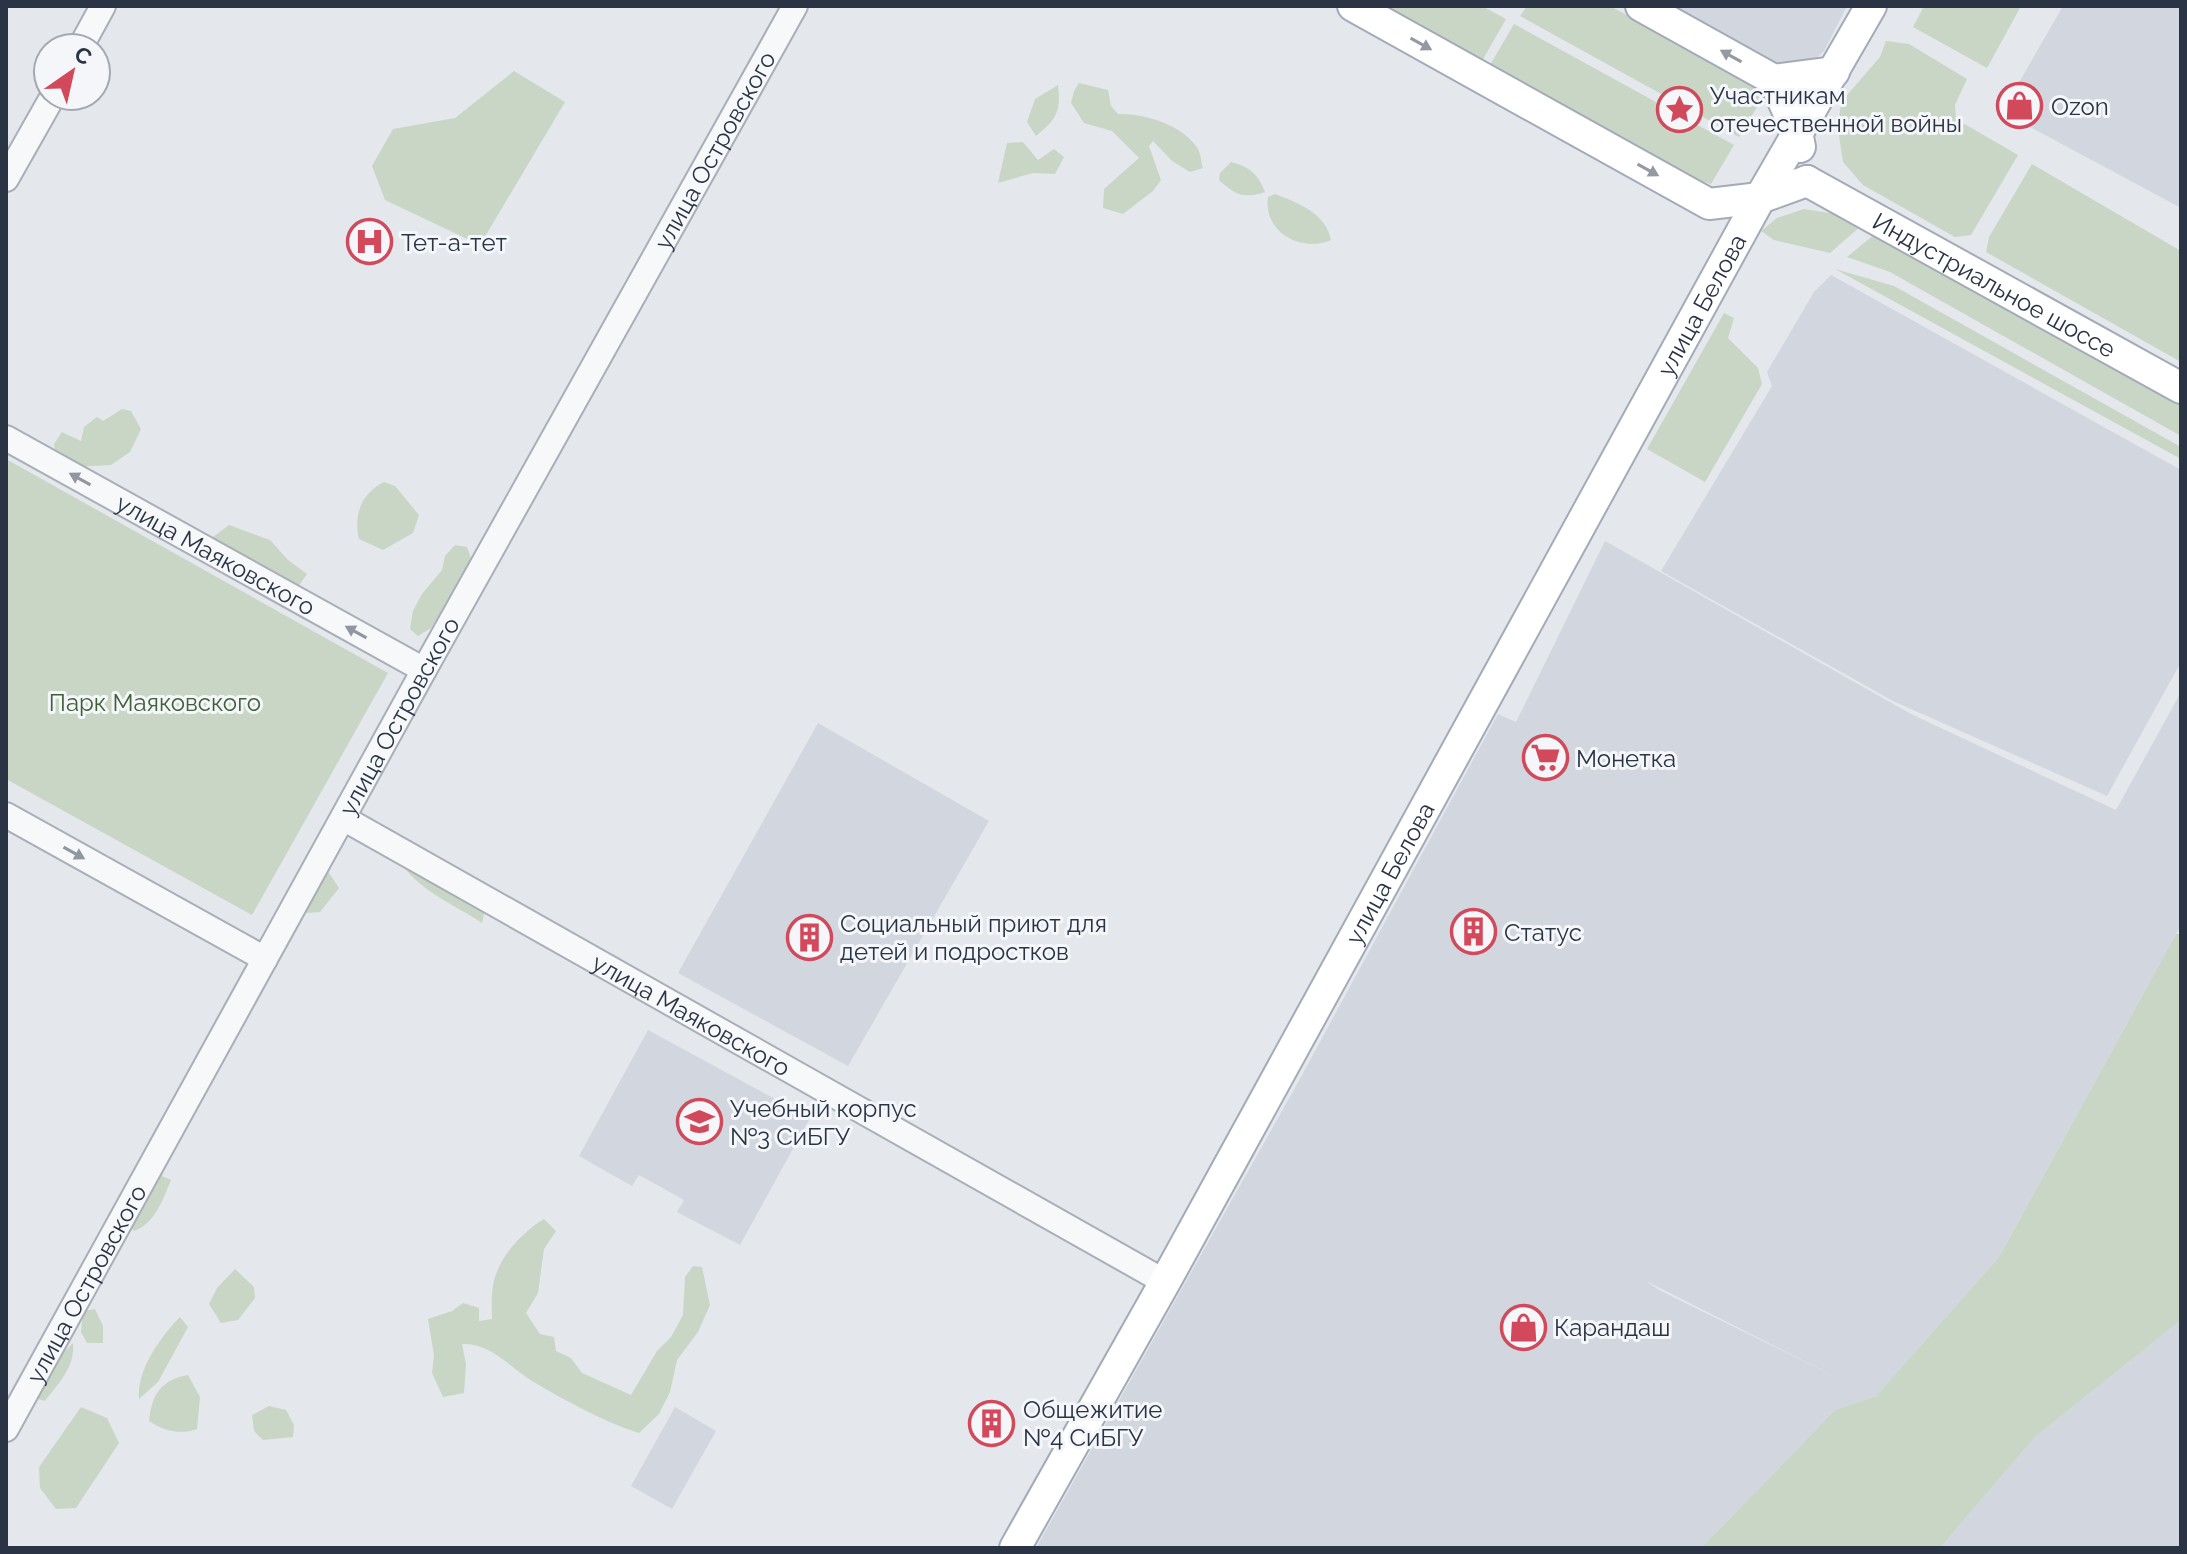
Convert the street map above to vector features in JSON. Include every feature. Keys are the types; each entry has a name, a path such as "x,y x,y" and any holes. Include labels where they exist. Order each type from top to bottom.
{"main road":[{"path":"1353,6 1709,204 1735,242"},
{"path":"1641,6 1774,80 1834,72"},
{"path":"1797,132 1871,6"},
{"path":"1709,204 1760,198 1807,181 1797,132 1774,80"},
{"name":"улица Белова","path":"1015,1548 1165,1282 1797,132"},
{"name":"Индустриальное шоссе","path":"1807,181 2181,388"}],"street":[{"path":"89,32 103,6"},
{"name":"улица Островского","path":"6,1429 424,670 795,6"},
{"path":"6,179 44,112"},
{"name":"улица Маяковского","path":"6,438 424,670"},
{"path":"6,815 265,959"},
{"name":"улица Маяковского","path":"343,818 1165,1282"}],"shaded area":[{"path":"1656,6 1847,6 1824,51 1807,66 1788,73"},
{"path":"2063,6 2181,6 2181,208 2002,112"},
{"path":"1831,275 2181,470 2181,662 2107,796 1893,701 1661,571 1772,386 1767,372 1814,292"},
{"path":"1605,541 1911,714 2116,810 2181,692 2181,925 1999,1257 1876,1396 1835,1410 1701,1548 1036,1548 1296,1086 1498,714 1516,722","holes":["1647,1282 1842,1380 1661,1291"]},
{"path":"818,723 989,821 848,1066 678,973"},
{"path":"648,1030 810,1118 740,1245 677,1212 684,1200 639,1175 632,1186 579,1156"},
{"path":"2181,1320 2181,1548 1940,1548 2035,1437"},
{"path":"675,1407 716,1431 672,1509 631,1486"}],"green space":[{"path":"1383,6 1482,6 1506,19 1482,61"},
{"path":"1527,6 1610,6 1754,85 1760,90 1760,102 1739,137 1520,16"},
{"path":"1924,6 2021,6 1987,68 1913,27"},
{"path":"1514,24 1734,145 1711,184 1698,180 1490,65"},
{"path":"1886,41 1909,44 1967,79 1955,105 1956,119 2018,155 1971,235 1955,237 1863,185 1843,162 1838,129 1841,102 1880,57"},
{"path":"514,71 565,102 480,245 385,200 372,166 393,129 455,118"},
{"path":"1079,83 1108,90 1111,106 1118,114 1151,118 1183,133 1198,149 1203,168 1190,172 1172,161 1153,141 1149,146 1161,180 1153,191 1123,214 1103,208 1104,189 1139,158 1112,131 1084,123 1071,103"},
{"path":"1058,85 1056,114 1036,136 1027,122 1035,99"},
{"path":"1023,142 1038,160 1054,149 1064,157 1055,174 1033,173 998,183 1007,143"},
{"path":"1231,162 1252,172 1265,192 1245,195 1219,180 1220,173"},
{"path":"2032,164 2181,251 2181,362 1986,252 1989,237"},
{"path":"1275,194 1302,205 1317,216 1331,240 1308,244 1286,236 1272,220 1268,209 1268,197"},
{"path":"1804,209 1836,214 1862,225 1830,253 1774,240 1761,231 1777,218"},
{"path":"1875,234 2181,403 2181,436 1890,272 1847,257"},
{"path":"1835,269 1894,286 2181,447 2181,459"},
{"path":"1724,313 1734,318 1728,338 1758,368 1762,384 1705,482 1647,449"},
{"path":"122,409 131,411 141,429 130,452 111,465 74,467 56,457 54,444 62,432 81,441 84,427 97,417 103,421"},
{"name":"Парк Маяковского","path":"6,459 388,673 252,915 6,779"},
{"path":"384,482 395,486 419,515 413,533 383,550 359,539 357,521 365,498"},
{"path":"229,525 270,540 288,560 307,574 298,587 232,551 213,537"},
{"path":"455,545 467,547 474,567 462,578 452,605 440,614 431,628 418,636 410,629 413,611 422,594 442,570 445,556"},
{"path":"398,858 486,906 482,923 414,879"},
{"path":"327,870 339,888 320,912 306,913 300,907"},
{"path":"2176,934 2181,934 2181,1320 2035,1437 1940,1548 1701,1548 1835,1410 1876,1396 1999,1257"},
{"path":"164,1166 162,1176 171,1180 161,1203 148,1223 134,1231 127,1221"},
{"path":"544,1219 556,1231 544,1249 538,1293 526,1313 540,1334 554,1337 556,1351 571,1358 582,1373 631,1395 683,1315 685,1277 693,1266 702,1267 710,1305 698,1332 677,1360 670,1392 659,1414 639,1433 571,1403 532,1381 499,1356 472,1344 462,1344 466,1364 464,1393 443,1397 432,1373 434,1355 428,1319 452,1311 463,1303 479,1308 479,1321 492,1319 492,1290 499,1266 519,1239"},
{"path":"235,1269 254,1287 255,1298 238,1320 221,1323 209,1304 217,1288"},
{"path":"95,1309 103,1326 103,1343 87,1343 81,1332 83,1311"},
{"path":"180,1317 188,1327 158,1382 139,1399 141,1377 146,1366 158,1344"},
{"path":"73,1343 65,1374 45,1401 38,1399 45,1376"},
{"path":"188,1375 200,1397 197,1429 172,1431 149,1421 160,1390 171,1380"},
{"path":"269,1406 286,1410 294,1425 293,1437 263,1440 254,1431 252,1415"},
{"path":"81,1407 107,1418 119,1443 76,1508 56,1509 40,1488 39,1467"}],"place":[{"name":"Ozon","path":"2020,106"},
{"name":"Участникам отечественной войны","path":"1679,109"},
{"name":"Тет-а-тет","path":"370,242"},
{"name":"Монетка","path":"1545,758"},
{"name":"Статус","path":"1473,932"},
{"name":"Социальный приют для детей и подростков","path":"809,937"},
{"name":"Учебный корпус №3 СиБГУ","path":"699,1122"},
{"name":"Карандаш","path":"1523,1327"},
{"name":"Общежитие №4 СиБГУ","path":"992,1423"}]}
